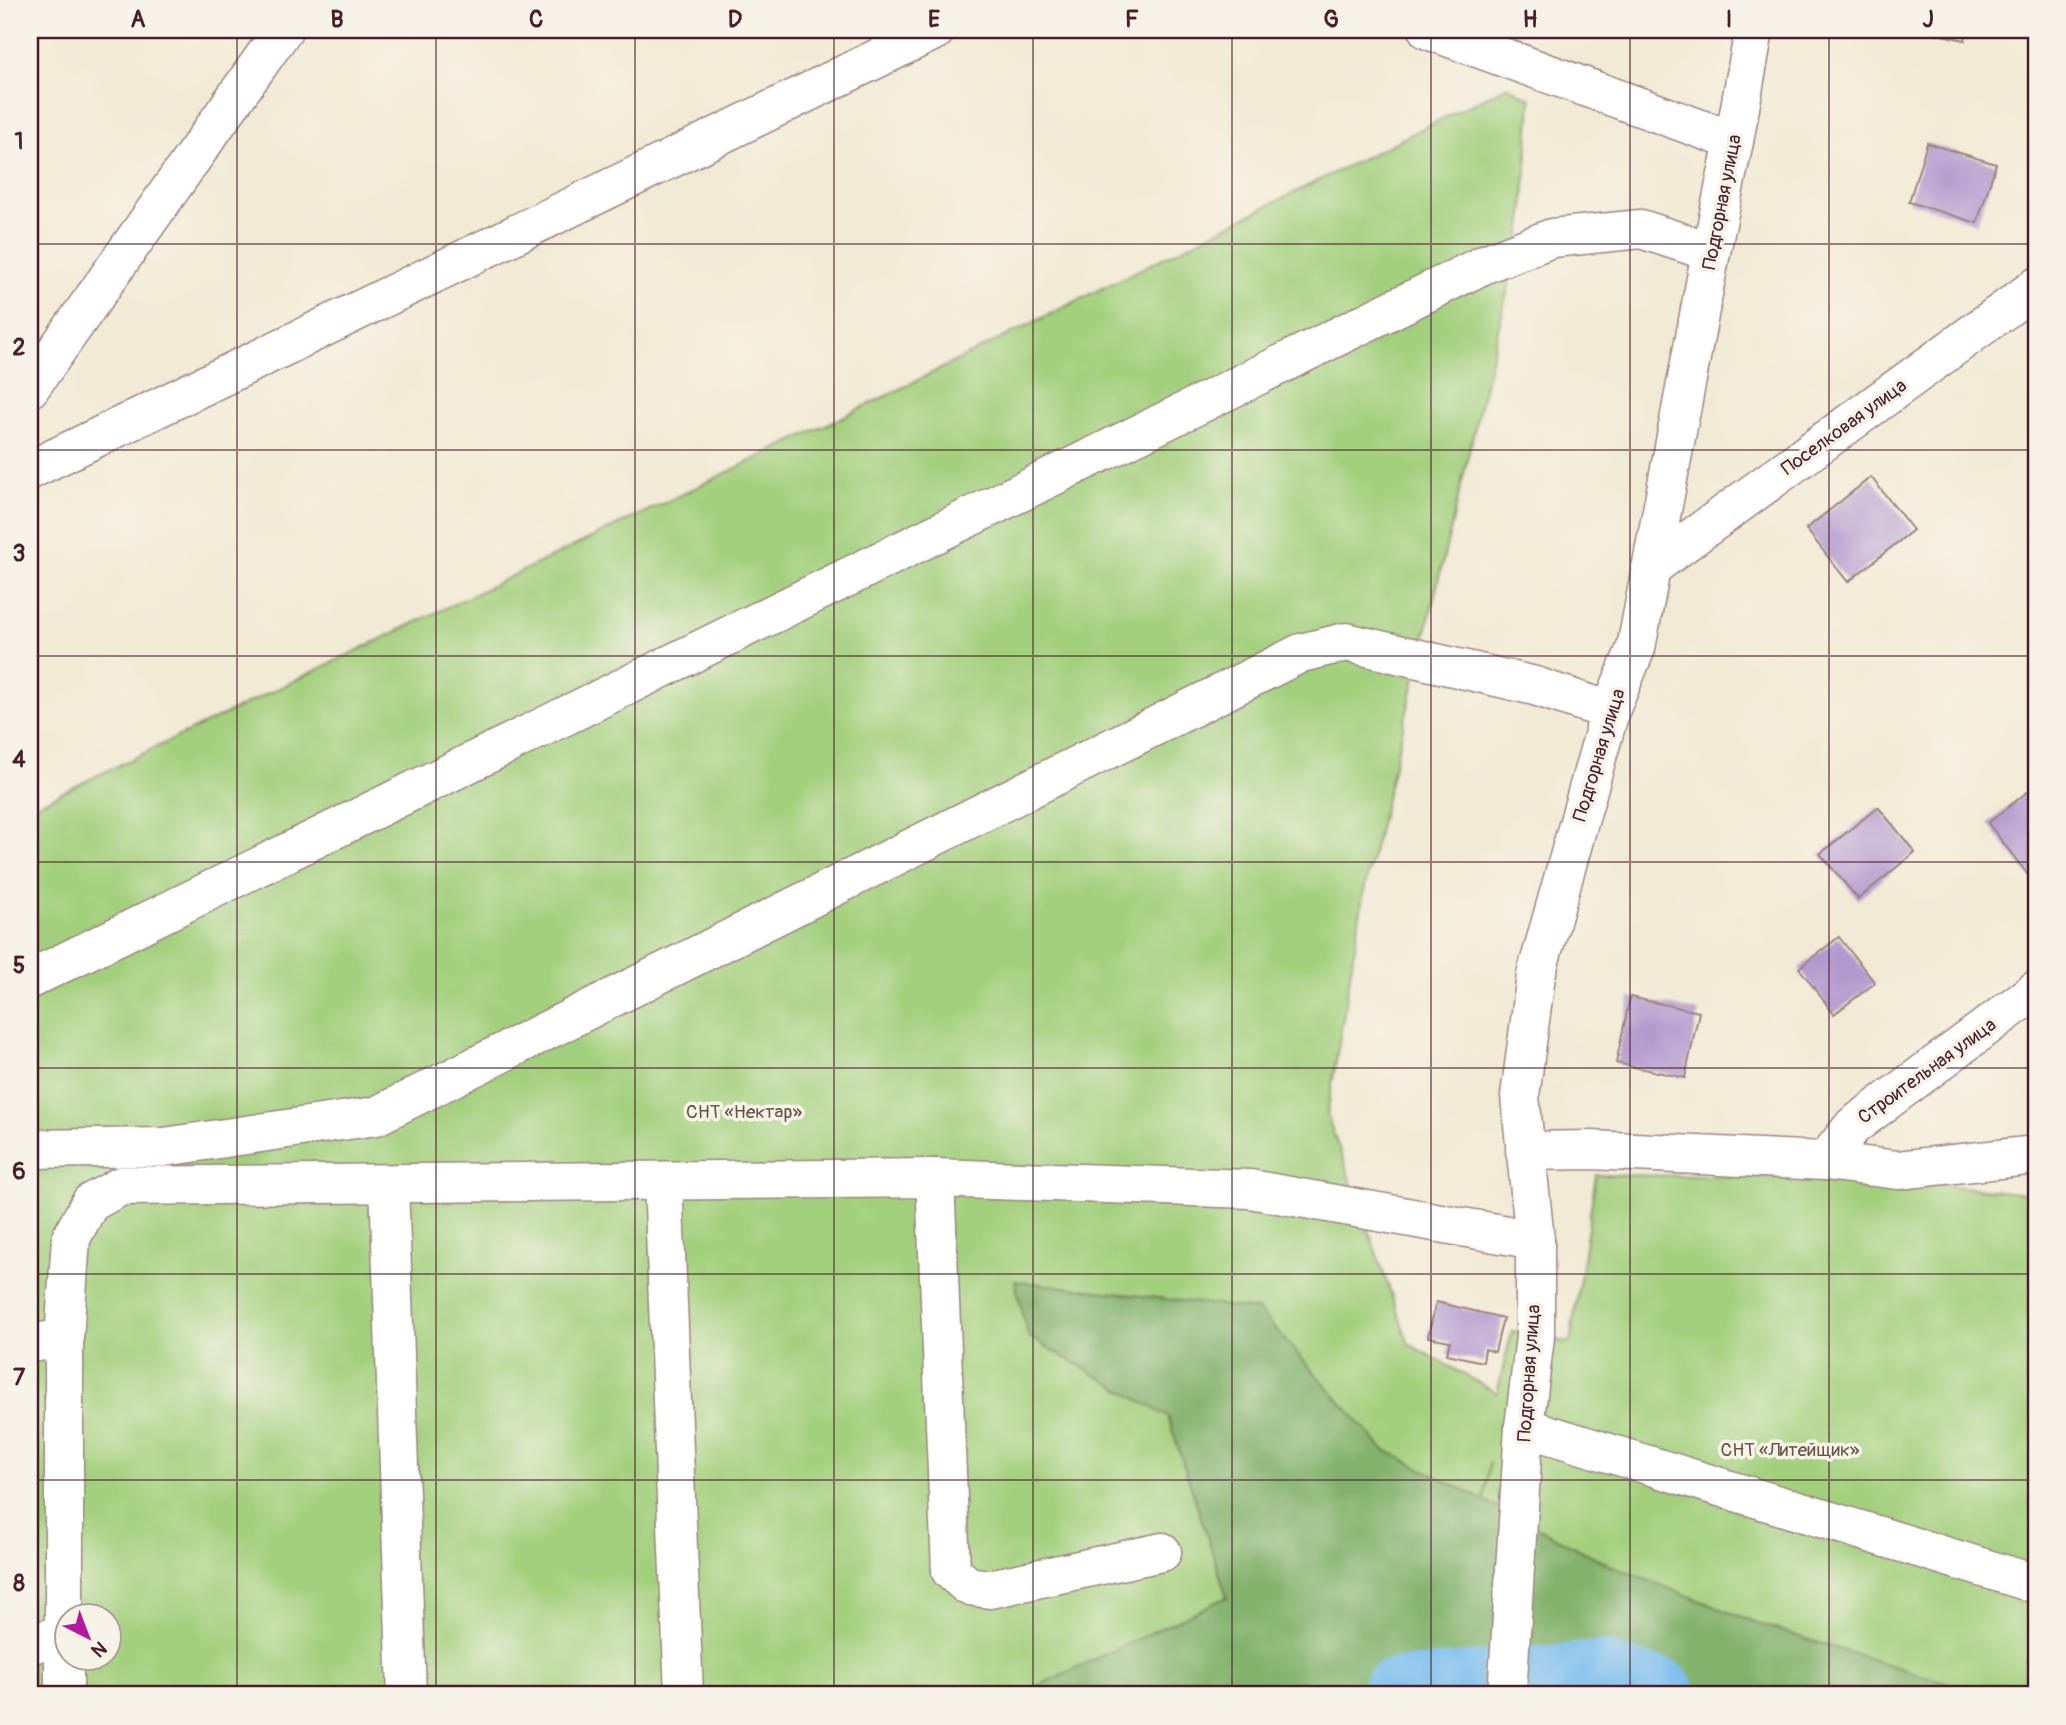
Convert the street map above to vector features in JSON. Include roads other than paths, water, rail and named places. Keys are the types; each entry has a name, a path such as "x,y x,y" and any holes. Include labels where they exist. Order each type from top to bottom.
{"street":[{"path":"30,388 283,30"},
{"path":"30,470 936,30"},
{"path":"1428,30 1734,141"},
{"name":"Подгорная улица","path":"1507,1695 1524,1427 1535,1337 1535,1240 1520,1096 1536,975 1609,711 1636,648 1754,30"},
{"path":"30,979 1487,263 1552,238 1641,229 1711,252"},
{"name":"Поселковая улица","path":"1652,568 2036,287"},
{"path":"30,1149 164,1147 376,1116 1301,653 1346,642 1535,686 1609,711"},
{"name":"Строительная улица","path":"1825,1161 1853,1126 2036,990"},
{"path":"1525,1151 1591,1150 1825,1161 1898,1170 2036,1155"},
{"path":"64,1695 47,1639 47,1340 71,1238 90,1203 121,1186 935,1178 1250,1189 1535,1240"},
{"path":"935,1178 951,1571 968,1586 990,1589 1162,1552"},
{"path":"663,1181 684,1695"},
{"path":"388,1184 407,1695"},
{"path":"1524,1427 2036,1584"}],"waterway":[{"path":"1397,1695 1599,1678 1659,1695"}],"park label":[{"name":"СНТ «Нектар»","path":"744,1112"},
{"name":"СНТ «Литейщик»","path":"1790,1450"}]}
